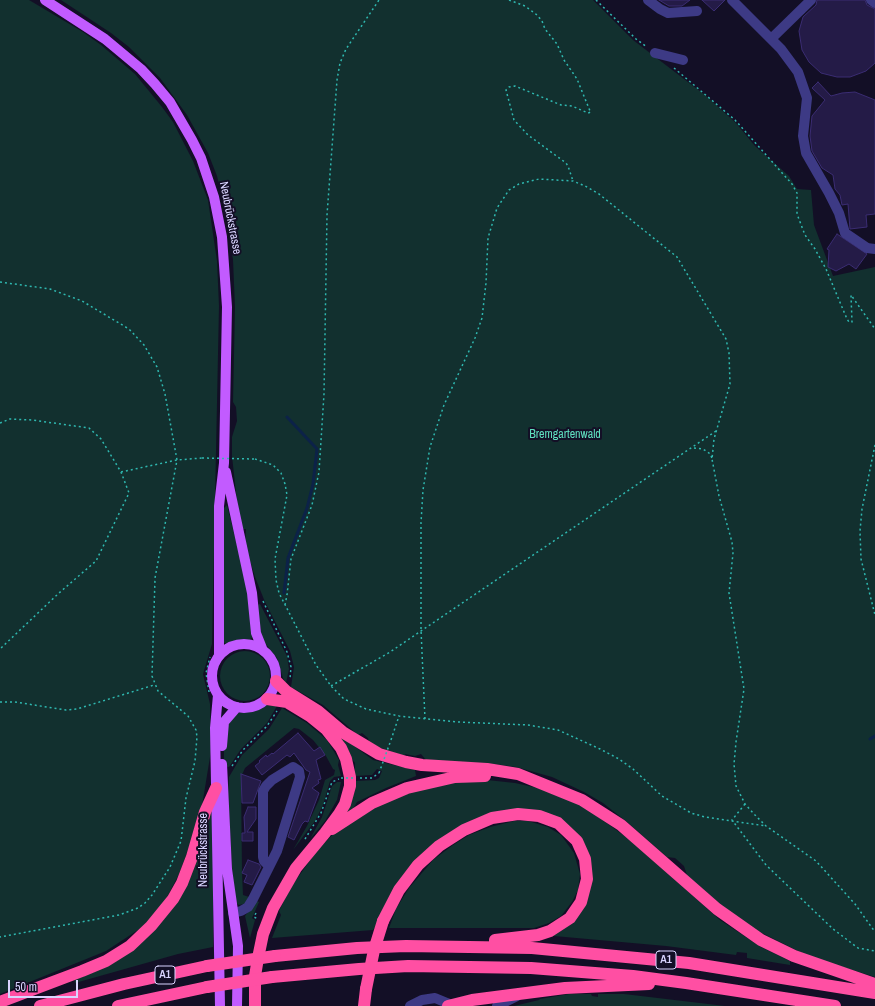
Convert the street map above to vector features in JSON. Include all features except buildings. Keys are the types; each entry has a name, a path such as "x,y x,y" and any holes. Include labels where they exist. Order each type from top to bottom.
{"highway":[{"path":"276,681 286,691 318,711 344,733 379,754 422,765 518,774 577,797 609,816 716,909 761,940 794,956 875,984"},
{"path":"255,1006 255,976 258,958 263,934 273,908 296,868 325,834 339,814 348,795 350,777 346,759 334,738 310,716 287,702 267,698"},
{"path":"325,834 378,800 429,781 456,777 487,776 540,783"},
{"path":"0,1002 76,974 106,961 130,946 152,926 166,909 182,883 192,857 205,812 216,788"},
{"path":"364,1006 371,962 383,921 399,890 418,865 439,846 478,823 506,815 529,814 549,819 558,823 572,835 585,859 587,879 581,902 570,918 561,925 538,935 455,946"},
{"name":"A1","path":"40,1006 124,984 207,966 275,956 357,948 455,946 532,948 633,956 741,970 875,993"},
{"name":"A1","path":"118,1006 207,987 272,977 359,968 408,966 494,966 581,971 686,983 835,1006"},
{"path":"450,1005 579,986 686,983"}],"main road":[{"name":"Neubrückstrasse","path":"45,0 105,39 141,69 170,102 201,158 209,179 218,215 225,260 227,307 224,462 219,506 215,654"},
{"name":"Neubrückstrasse","path":"224,462 252,592 256,633 262,648"},
{"path":"239,644 254,645 262,648 268,653 275,666 276,681 273,691 267,698 250,708 237,707 214,695 215,689 212,675 215,654 231,646 239,644"},
{"name":"Neubrückstrasse","path":"214,695 217,929 220,1006"},
{"name":"Neubrückstrasse","path":"237,707 226,719 222,737 226,860 238,946 237,1006"}],"lane":[{"path":"648,0 668,13 697,11"},
{"path":"732,0 771,38 790,60 804,84 807,98 803,132 805,149 839,213 844,231 867,248 875,249"},
{"path":"771,38 811,0"},
{"path":"871,0 875,3"},
{"path":"655,53 684,60"},
{"path":"233,913 248,907 277,852 300,780 300,772 293,767 272,780 263,791 262,857 269,866"},
{"path":"497,1006 520,994"},
{"path":"410,1006 422,1000 435,998 450,1005"}],"path":[{"path":"284,605 287,595 291,559 312,505 319,472 324,394 327,208 337,80 340,63 346,49 379,0"},
{"path":"509,0 525,6 542,20 546,29 557,44 564,60 577,79 590,110 588,113 572,106 561,105 515,86 510,86 506,90 514,120 528,135 566,163 573,181"},
{"path":"706,94 735,120 795,189 797,214 805,235 816,249 849,322 852,322 850,297 852,295 875,329"},
{"path":"425,719 421,630 421,523 426,466 435,430 444,404 475,338 482,318 486,291 488,238 492,223 503,198 509,190 519,184 539,179 573,181 599,194 677,257 726,339 731,368 730,384 716,431 712,459"},
{"path":"0,282 25,284 65,294 105,313 138,337 149,352 159,375 169,414 177,460 155,578 151,667 154,685 165,698 188,716 196,730 197,737 195,761 186,798 181,841 177,853 163,880 145,903 119,915 0,936"},
{"path":"0,422 10,419 32,420 89,428 101,438 121,472 129,496 96,561 59,593 0,649"},
{"path":"331,686 356,673 421,630 716,431"},
{"path":"875,445 862,509 860,531 861,559 875,615"},
{"path":"692,448 703,449 709,453 712,459 719,496 732,548 729,593 744,689 736,742 736,786 745,804 766,826 816,862 855,904 875,932"},
{"path":"121,472 177,460 202,458 255,459 273,466 280,473 285,484 287,495 277,543 275,569 279,593 316,665 339,695 350,703 399,716 488,724 528,725 558,730 600,749 619,760 633,769 662,796 677,806 705,817 766,826"},
{"path":"262,600 290,661 291,673 288,685"},
{"path":"214,695 206,681 206,673 207,665 215,654"},
{"path":"0,702 16,702 66,710 77,709 154,685"},
{"path":"230,769 243,750 267,726 279,707"},
{"path":"341,778 372,778 378,773 399,716"},
{"path":"732,820 745,804"},
{"path":"732,820 766,865 833,928 858,948 875,951"}],"green space":[{"path":"0,0 29,0 83,32 135,74 173,122 193,161 208,200 217,261 219,306 212,644 203,674 210,704 211,751 200,818 179,874 163,905 141,928 106,951 0,994"},
{"name":"Bremgartenwald","path":"61,0 593,0 633,40 705,95 736,123 755,146 789,176 797,189 811,190 814,225 833,276 875,267 875,977 810,957 754,929 720,904 687,875 684,866 675,858 667,857 603,803 584,792 552,777 516,767 494,764 426,760 421,754 415,756 405,754 404,756 381,748 369,742 368,738 362,733 358,735 323,705 291,687 294,667 290,651 265,602 255,577 245,544 246,529 242,529 237,502 232,456 232,437 237,421 236,407 233,402 235,307 233,260 226,213 217,176 208,153 187,115 160,78 129,47 111,33"},
{"path":"227,505 246,581 253,636 250,640 237,640 227,644 222,642 223,509"},
{"path":"260,604 287,656 289,669 286,683 277,658 265,643 261,633 257,605"},
{"path":"245,651 254,653 263,658 268,667 270,676 268,685 263,694 254,699 245,701 236,699 227,694 222,685 220,676 222,667 227,658 236,653"},
{"path":"266,705 277,706 267,723 241,749 229,767 224,766 224,737 226,725 238,713 256,710"},
{"path":"282,708 307,723 327,740 339,760 338,765 341,776 334,777 330,781 323,805 315,821 293,850 307,826 319,800 325,780 334,775 335,770 313,740 299,729 294,728 245,768 241,777 242,873 243,895 249,897 247,903 239,905 236,903 233,886 228,794 229,777 242,755 269,729"},
{"path":"339,735 373,760 415,770 416,776 357,802 353,809 344,817 355,791 355,781 375,780 379,778 382,771 377,769 372,775 355,776 355,763 349,756"},
{"path":"487,780 515,783 538,788 586,808 630,840 720,920 761,947 790,961 790,965 747,958 747,953 737,952 736,955 666,946 554,936 554,934 574,919 588,855 535,811 445,837 373,930 272,938 281,915 279,911 291,887 316,852 333,834 368,809 430,785"},
{"path":"337,782 341,782 337,800 325,821 310,839 322,817 332,786"},
{"path":"209,813 213,813 213,947 178,954 75,983 74,978 156,927"},
{"path":"514,821 528,821 548,827 561,835 574,853 580,874 578,890 572,902 561,916 549,923 534,928 389,928 396,909 409,888 433,860 469,835 490,827"},
{"path":"256,901 259,902 252,918 255,920 250,938 245,916"},
{"path":"569,994 591,994 592,996 598,997 598,994 624,994 725,1006 514,1006 540,999"}],"waterway":[{"path":"284,593 288,558 307,508 313,484 317,449 287,417"},
{"path":"870,739 875,736"}]}
